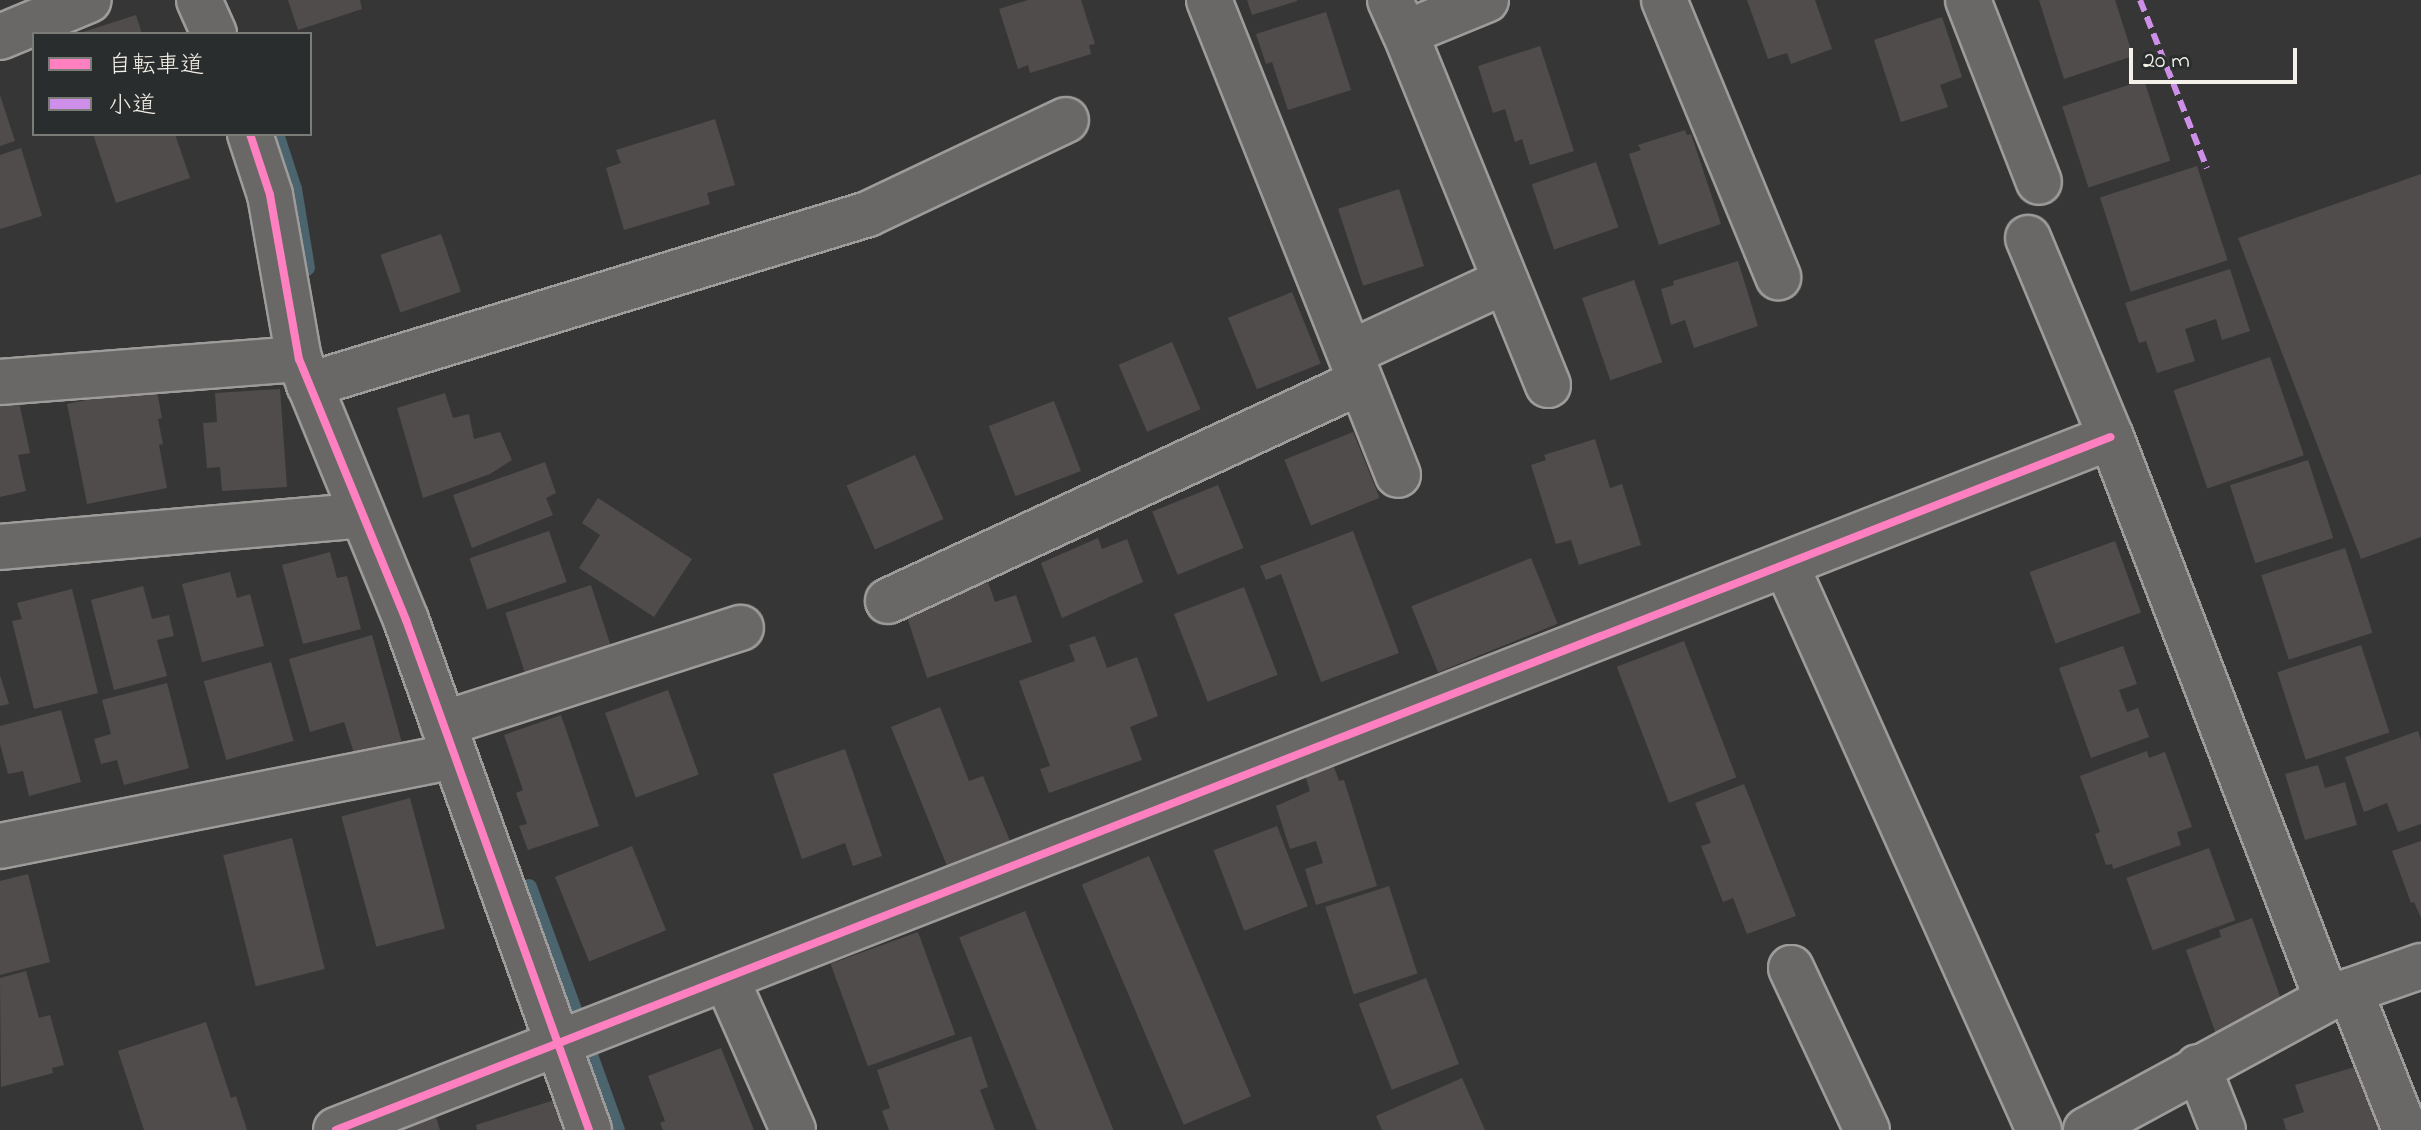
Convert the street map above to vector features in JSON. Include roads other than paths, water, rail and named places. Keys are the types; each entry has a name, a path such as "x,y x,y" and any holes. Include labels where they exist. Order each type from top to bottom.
{"street":[{"path":"0,37 89,0"},
{"path":"199,0 213,32"},
{"path":"1209,0 1398,475"},
{"path":"1486,0 1398,17 1548,385"},
{"path":"1664,0 1778,277"},
{"path":"1968,0 2039,182"},
{"path":"0,382 304,372 868,214 1066,120"},
{"path":"251,136 270,195 304,372 406,620 589,1130"},
{"path":"2028,238 2339,995 2405,1130"},
{"path":"888,601 1355,368 1505,281"},
{"path":"336,1130 2111,437"},
{"path":"0,547 363,515"},
{"path":"1786,565 2039,1130"},
{"path":"0,846 449,740 741,628"},
{"path":"2086,1130 2198,1067 2339,995 2421,966"},
{"path":"1791,968 1867,1130"},
{"path":"726,978 793,1130"},
{"path":"2198,1067 2223,1130"}],"waterway":[{"path":"277,136 294,189 307,268"},
{"path":"529,887 575,1013"},
{"path":"586,1044 617,1130"}]}
